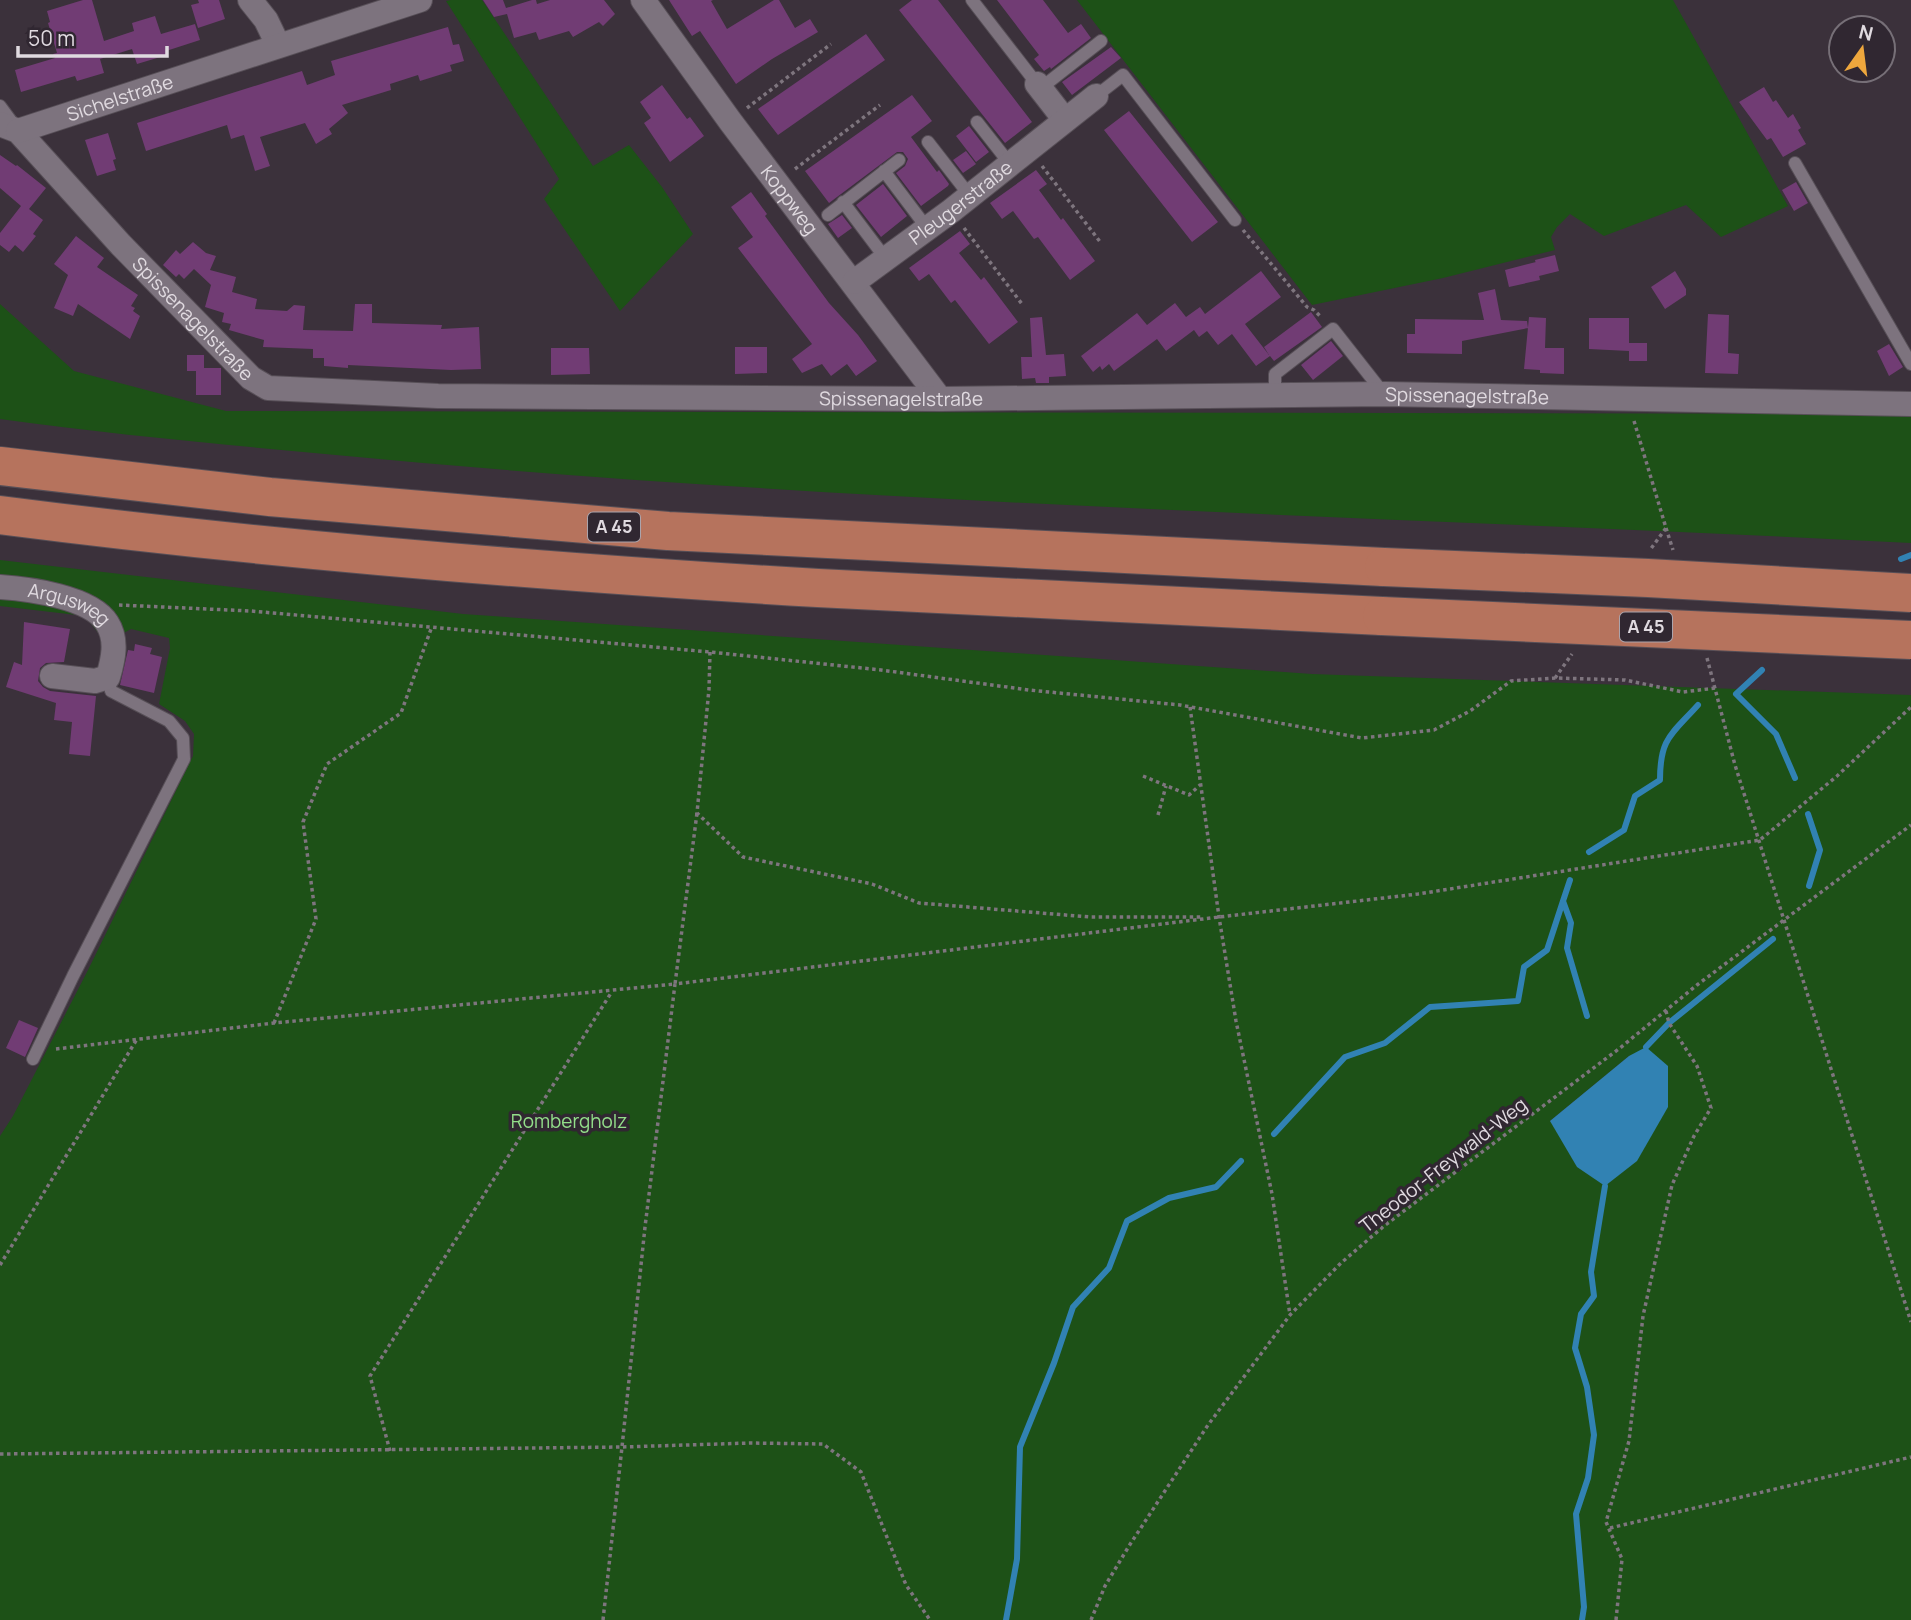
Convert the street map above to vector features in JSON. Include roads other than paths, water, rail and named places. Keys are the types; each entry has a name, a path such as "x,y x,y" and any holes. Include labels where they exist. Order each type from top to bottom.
{"highway":[{"name":"A 45","path":"0,466 270,497 668,531 1911,593"},
{"name":"A 45","path":"0,515 272,546 662,578 820,588 1911,640"}],"street":[{"path":"250,0 266,20 278,45"},
{"name":"Sichelstraße","path":"9,127 420,0"},
{"name":"Koppweg","path":"643,0 730,121 940,399"},
{"path":"1039,86 1065,120"},
{"name":"Pleugerstraße","path":"853,282 960,203 1096,96"},
{"name":"Spissenagelstraße","path":"9,127 251,378 268,388 438,396 940,399 1385,394 1911,404"},
{"name":"Argusweg","path":"0,586 55,596 89,607 107,622 114,654 108,677"},
{"path":"52,676 95,681 108,677"}],"lane":[{"path":"972,0 1039,86 1101,41"},
{"name":"Pleugerstraße","path":"1096,96 1123,75 1235,220"},
{"path":"0,106 9,127"},
{"path":"977,122 1019,157"},
{"path":"928,142 960,203"},
{"path":"828,215 899,160"},
{"path":"1795,163 1911,364"},
{"path":"884,171 927,228"},
{"path":"843,202 886,259"},
{"path":"1275,394 1275,374 1333,329 1385,394"},
{"path":"33,1059 184,759 183,738 169,721 111,691 108,677"}],"water":[{"path":"1646,1047 1668,1066 1668,1107 1637,1161 1605,1186 1577,1167 1550,1121 1629,1056"}],"waterway":[{"path":"1901,559 1911,555"},
{"path":"1762,670 1736,694 1776,734 1795,778"},
{"path":"1589,852 1624,830 1635,796 1660,780 1662,755 1669,738 1698,705"},
{"path":"1808,814 1820,850 1809,886"},
{"path":"1570,880 1563,901 1571,923 1567,948 1587,1016"},
{"path":"1274,1134 1345,1057 1385,1043 1430,1007 1518,1001 1524,967 1547,950 1563,901"},
{"path":"1646,1047 1669,1023 1773,939"},
{"path":"1006,1620 1017,1559 1020,1447 1073,1307 1109,1268 1127,1221 1169,1198 1216,1187 1241,1161"},
{"path":"1582,1620 1584,1607 1576,1514 1588,1478 1594,1435 1587,1387 1575,1348 1581,1314 1594,1296 1591,1272 1605,1186"}],"park label":[{"name":"Rombergholz","path":"569,1121"}]}
